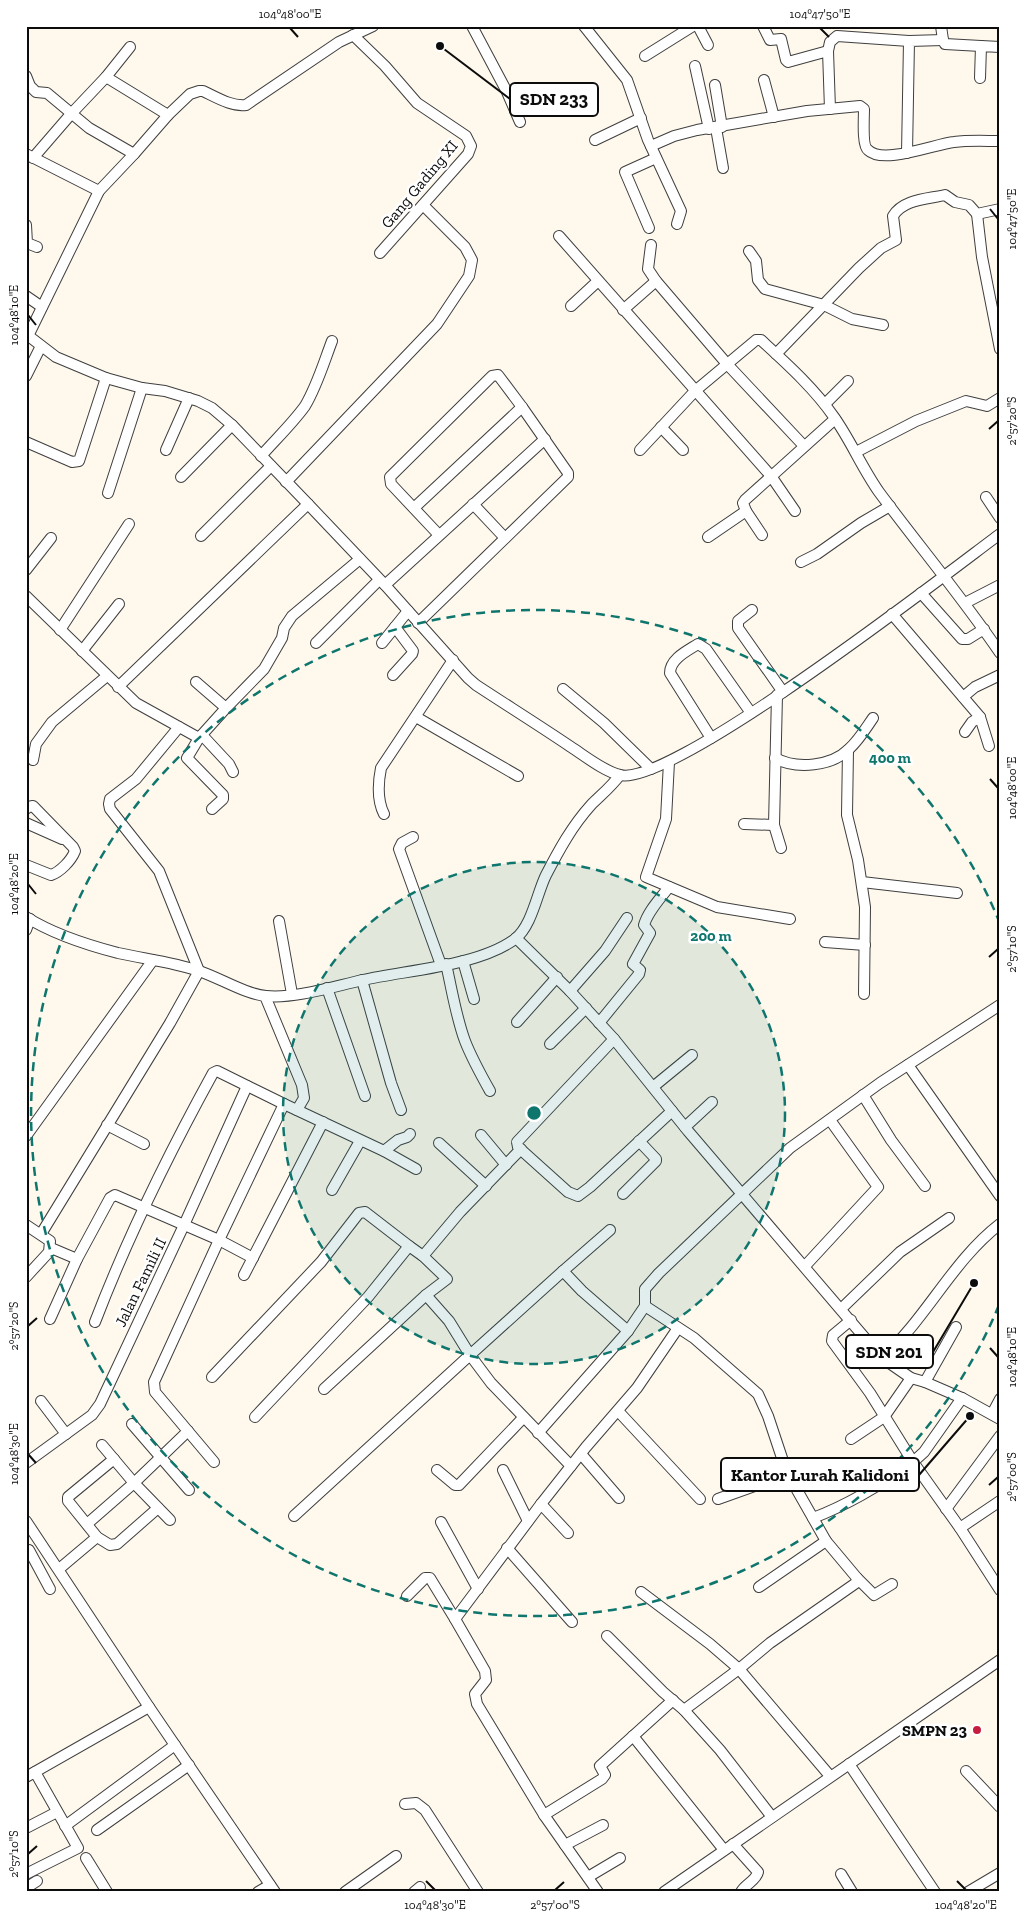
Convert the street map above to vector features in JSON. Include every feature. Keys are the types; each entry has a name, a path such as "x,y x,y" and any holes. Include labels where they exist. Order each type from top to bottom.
{"street":[{"path":"472,26 507,92 520,122"},
{"path":"584,26 627,80 651,146 681,211 677,224"},
{"path":"645,56 693,26"},
{"path":"698,26 708,46"},
{"path":"762,26 770,40 781,39 788,62 828,51"},
{"path":"941,26 943,40 948,45 1000,47"},
{"path":"369,27 314,57 251,103 238,105 199,91 190,94 168,115 99,191 27,335 56,357 106,378 142,388 165,391 189,398 212,408 308,504 476,685 597,764 620,775 630,776 669,762 712,738 855,642 1000,534"},
{"name":"Gang Gading XI","path":"353,35 386,66 417,103 466,136 471,143 468,154 380,253"},
{"path":"830,109 828,51 832,39 837,36 908,41 943,40"},
{"path":"907,153 908,41"},
{"path":"980,78 981,46"},
{"path":"99,191 30,156 106,77 130,47"},
{"path":"695,66 716,128"},
{"path":"26,76 33,90 47,93 89,128 134,154"},
{"path":"106,77 168,115"},
{"path":"764,80 774,117"},
{"path":"714,85 716,128 723,168"},
{"path":"651,146 674,136 774,117 862,106 864,109 864,145 867,150 878,154 907,153 953,142 1000,141"},
{"path":"595,140 641,118"},
{"path":"649,228 624,172 656,158"},
{"path":"776,354 881,248 896,240 893,216 901,207 917,201 945,195 955,202 969,206 976,214 982,257 1000,349"},
{"path":"286,482 437,324 469,276 472,260 470,254 423,205"},
{"path":"976,214 1000,209"},
{"path":"26,225 28,243 37,247"},
{"path":"559,236 771,476 795,512"},
{"path":"651,245 648,269 656,281 727,364 804,446"},
{"path":"749,251 756,261 758,280 765,290 824,305 852,319 883,325"},
{"path":"570,306 598,281"},
{"path":"623,310 656,281"},
{"path":"26,296 42,306"},
{"path":"640,450 695,391 756,340 761,340 825,404 836,419 873,483 965,603 1000,653"},
{"path":"261,456 306,404 332,341"},
{"path":"28,368 40,346"},
{"path":"418,622 568,477 568,473 500,376 492,376 390,477 391,484 440,535"},
{"path":"26,442 72,462 79,461 106,378"},
{"path":"825,404 848,381"},
{"path":"108,493 142,388"},
{"path":"166,450 189,398"},
{"path":"856,452 916,420 966,401 987,406 1000,398"},
{"path":"414,508 522,407"},
{"path":"762,535 746,511 743,503 836,419"},
{"path":"181,477 232,426"},
{"path":"661,427 683,450"},
{"path":"316,643 382,582 440,535 545,439"},
{"path":"201,536 271,466"},
{"path":"986,497 1000,518"},
{"path":"118,687 308,504"},
{"path":"474,504 505,538"},
{"path":"801,562 817,554 861,523 890,506"},
{"path":"708,537 746,511"},
{"path":"60,630 129,524"},
{"path":"26,570 51,538"},
{"path":"212,809 223,799 223,795 187,758 200,737 264,669 282,638 286,623 292,616 360,559"},
{"path":"965,603 1000,585"},
{"path":"921,592 962,640 968,639 984,629"},
{"path":"26,596 118,687 145,710 200,737 229,764 233,772"},
{"path":"82,651 119,604"},
{"path":"752,610 738,621 738,628 780,693 774,825 781,848"},
{"path":"382,643 408,611"},
{"path":"892,614 980,717 989,746"},
{"path":"393,675 412,654 412,650 395,627"},
{"path":"712,738 670,673 671,665 698,644 706,650 751,713"},
{"path":"384,814 379,797 378,779 381,768 453,660"},
{"path":"963,697 976,686 1000,675"},
{"path":"33,760 36,744 52,722 107,676"},
{"path":"196,682 226,708"},
{"path":"563,689 604,723 651,769"},
{"path":"416,717 518,776"},
{"path":"966,732 972,722 980,717"},
{"path":"776,758 787,764 820,764 834,759 848,750 873,718"},
{"path":"179,727 136,779 110,799 109,804 110,810 159,871 200,971"},
{"path":"848,750 847,815 862,882 865,907 864,994"},
{"path":"669,762 666,818 645,874 648,878 717,907 790,920"},
{"path":"26,930 28,918 81,941 116,952 200,971 266,996 327,988 463,961 490,953 516,938 528,921 544,879 565,839 592,805 620,775"},
{"path":"26,809 33,806 73,846 74,854 56,873 51,875 45,874 26,864"},
{"path":"26,823 68,841"},
{"path":"744,824 774,825"},
{"path":"413,837 402,843 399,849 444,965 465,1041 490,1091"},
{"path":"862,882 957,893"},
{"path":"599,1023 639,974 640,970 633,964 650,933 644,925 645,922 669,887"},
{"path":"570,991 605,951 627,918"},
{"path":"279,921 292,994"},
{"path":"516,938 557,977 614,1039 741,1194 805,1266 882,1358 910,1378 925,1382 962,1398 996,1416 1000,1399"},
{"path":"825,942 865,944"},
{"path":"26,1136 153,960"},
{"path":"463,961 474,1000"},
{"path":"41,1234 200,971"},
{"path":"517,1022 557,977"},
{"path":"362,980 391,1083 401,1110"},
{"path":"327,988 365,1096"},
{"path":"266,996 302,1085 304,1098 297,1110"},
{"path":"538,1433 628,1331 645,1306 646,1288 651,1281 790,1148 908,1065 1000,1005"},
{"path":"550,1044 586,1008"},
{"path":"614,1039 517,1142 517,1145 568,1192 578,1196 672,1111"},
{"path":"653,1087 692,1055"},
{"path":"908,1065 1000,1196"},
{"path":"95,1322 108,1288 177,1138 213,1073 217,1071 384,1151 416,1169"},
{"name":"Jalan Famili II","path":"26,1464 92,1415 100,1404 247,1086"},
{"path":"863,1096 891,1140 925,1186"},
{"path":"685,1127 712,1102"},
{"path":"214,1462 155,1392 154,1382 284,1104"},
{"path":"805,1266 878,1187 830,1120"},
{"path":"244,1275 323,1122"},
{"path":"107,1125 144,1144"},
{"path":"384,1151 398,1140 410,1134"},
{"path":"481,1136 506,1165"},
{"path":"332,1190 360,1141"},
{"path":"623,1194 656,1161 639,1141"},
{"path":"439,1143 486,1186"},
{"path":"423,1256 460,1212 521,1149"},
{"path":"50,1319 77,1260 112,1196 115,1195 219,1240 253,1258"},
{"path":"212,1377 321,1262 358,1213 365,1212 423,1256 447,1280 426,1295 324,1389"},
{"path":"841,1309 900,1252 949,1218"},
{"path":"882,1358 894,1348 929,1306 951,1273 1000,1224"},
{"path":"26,1225 50,1241 51,1248 26,1277"},
{"path":"294,1516 581,1253 610,1230"},
{"path":"256,1417 368,1297 409,1246"},
{"path":"51,1248 77,1260"},
{"path":"563,1271 628,1331"},
{"path":"426,1295 448,1321 491,1383 571,1466"},
{"path":"645,1306 709,1350 758,1394 768,1416 788,1474 826,1540 856,1578 874,1595 892,1584"},
{"path":"851,1320 833,1335 832,1341 870,1393 913,1462 960,1528 1000,1590"},
{"path":"925,1382 956,1327"},
{"path":"455,1619 541,1504 637,1388 678,1328"},
{"path":"851,1439 884,1417 910,1378"},
{"path":"813,1518 855,1500 880,1486 913,1462 924,1452 962,1398"},
{"path":"41,1401 66,1434"},
{"path":"618,1411 700,1499"},
{"path":"437,1470 455,1485 459,1485 523,1418"},
{"path":"132,1424 189,1490"},
{"path":"87,1524 134,1483 188,1431"},
{"path":"946,1509 1000,1436"},
{"path":"102,1444 134,1483 170,1520"},
{"path":"582,1454 619,1498"},
{"path":"114,1459 68,1497 68,1501 97,1537 110,1545 117,1544 158,1508"},
{"path":"503,1470 528,1521"},
{"path":"718,1499 788,1474"},
{"path":"960,1528 1000,1501"},
{"path":"541,1504 568,1533"},
{"path":"26,1521 149,1707 273,1888 258,1892"},
{"path":"441,1522 478,1589"},
{"path":"59,1569 97,1537"},
{"path":"759,1587 826,1540"},
{"path":"41,1543 27,1550 50,1589"},
{"path":"507,1548 572,1622"},
{"path":"407,1596 425,1578 430,1578 485,1671 486,1680 475,1694 477,1704 544,1815 598,1892"},
{"path":"684,1710 770,1643 856,1583 856,1578"},
{"path":"641,1592 710,1644 739,1669 827,1772"},
{"path":"607,1636 684,1710 720,1750 769,1813"},
{"path":"664,1892 724,1845 827,1772 849,1764 1000,1660"},
{"path":"544,1815 602,1778 605,1775 600,1766 673,1700"},
{"path":"26,1874 78,1848 57,1812 31,1775 149,1707"},
{"path":"634,1736 724,1845 758,1872 756,1877 744,1887 742,1892"},
{"path":"65,1826 175,1745"},
{"path":"849,1764 935,1892"},
{"path":"97,1830 189,1765"},
{"path":"966,1771 1000,1807"},
{"path":"405,1804 416,1803 424,1810 478,1892"},
{"path":"26,1828 57,1812"},
{"path":"565,1845 603,1825"},
{"path":"344,1892 396,1856"},
{"path":"86,1858 107,1892"},
{"path":"588,1877 620,1858"},
{"path":"841,1874 852,1892"},
{"path":"968,1892 1000,1874"},
{"path":"26,1888 37,1881"}],"place":[{"name":"SDN 233","path":"440,46"},
{"name":"SDN 201","path":"974,1283"},
{"name":"Kantor Lurah Kalidoni","path":"970,1416"},
{"name":"SMPN 23","path":"977,1730"}]}
